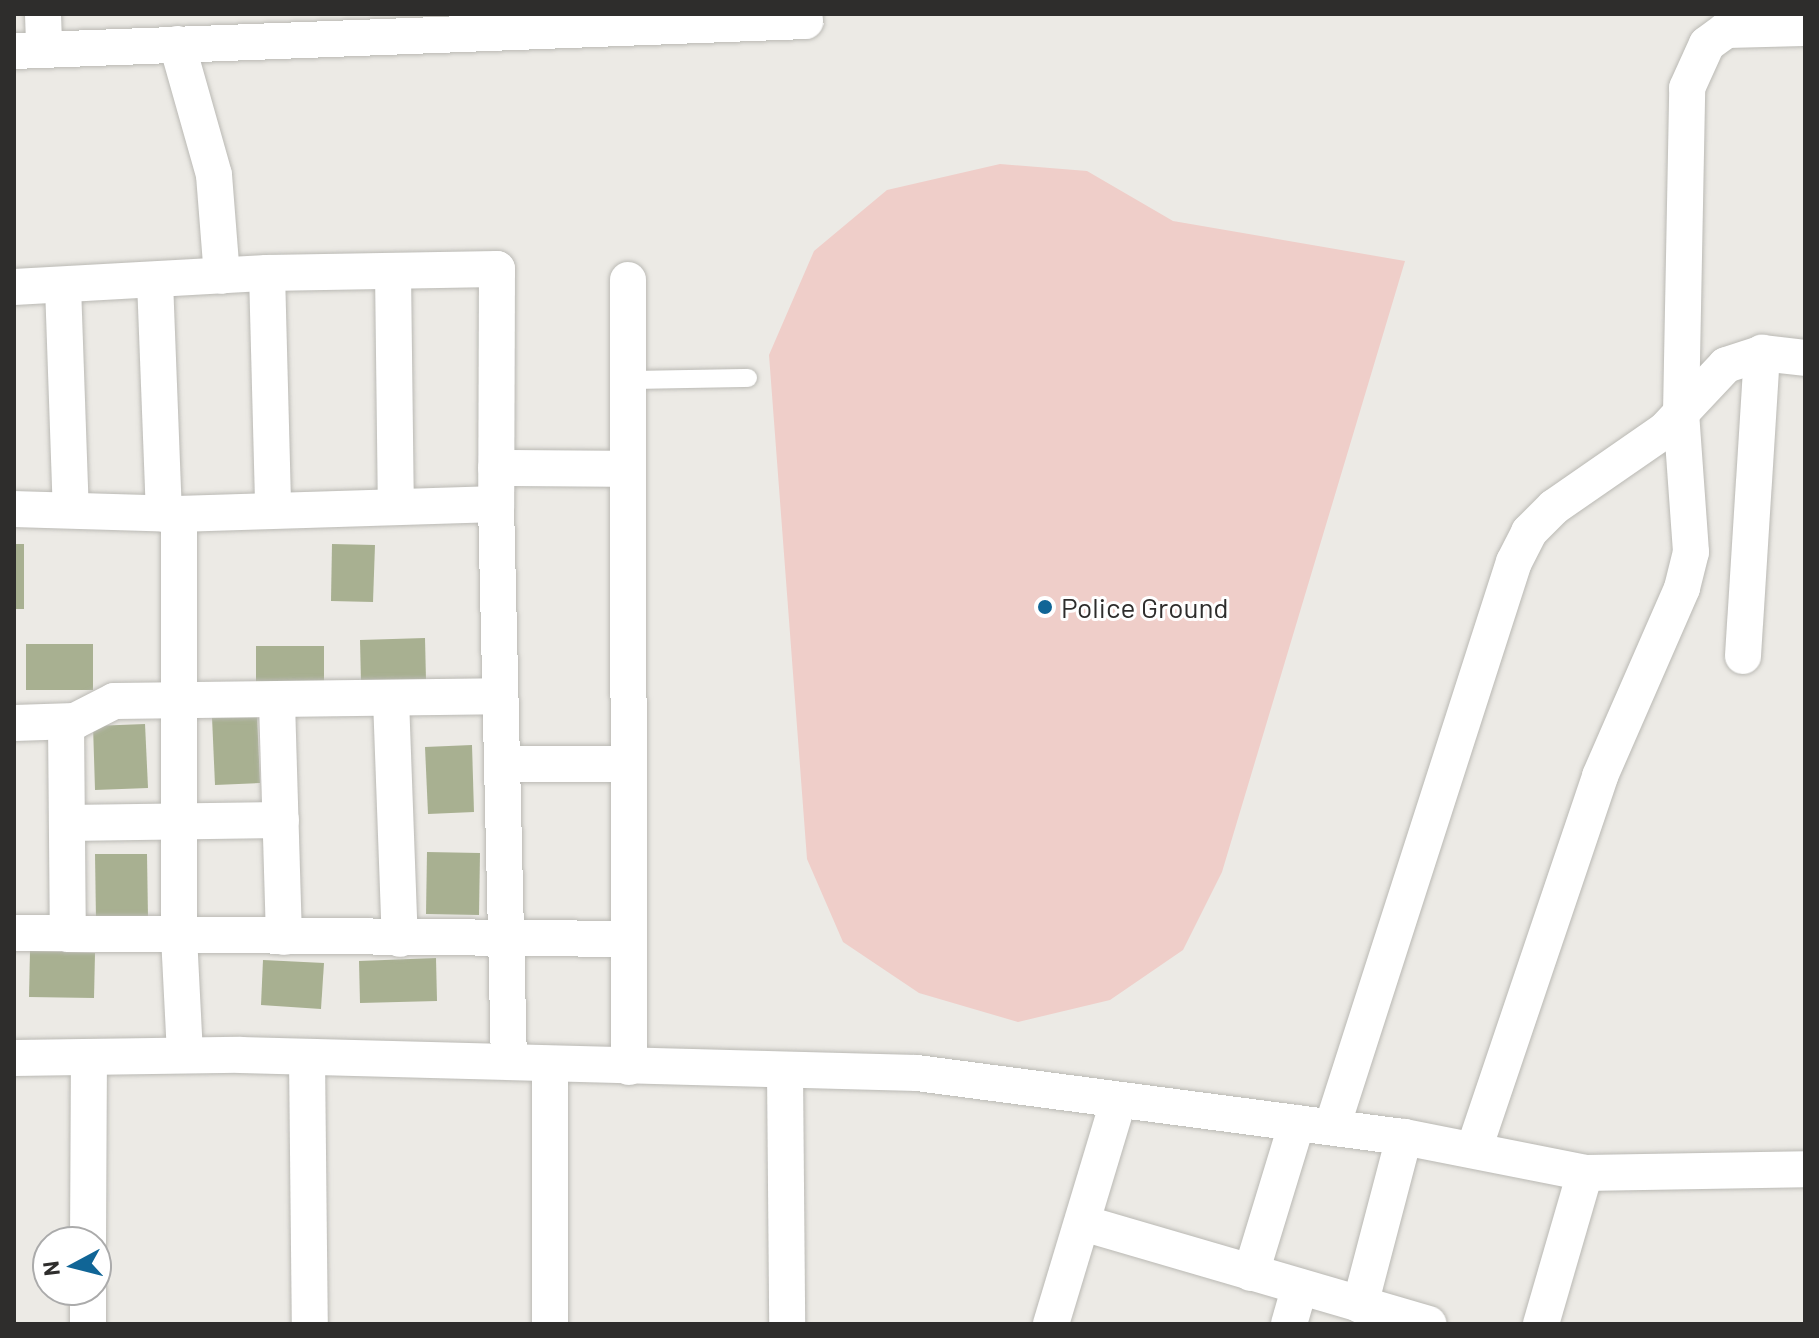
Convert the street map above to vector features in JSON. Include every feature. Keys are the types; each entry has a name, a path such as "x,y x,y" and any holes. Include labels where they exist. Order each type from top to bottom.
{"street":[{"path":"33,38 177,44 260,27 805,21"},
{"path":"1474,1149 1600,776 1687,572 1692,527 1681,413 1687,88 1717,22 1805,28"},
{"path":"177,44 214,175 222,276"},
{"path":"14,287 267,273 497,269 496,504 509,1062"},
{"path":"393,272 396,506"},
{"path":"267,273 273,508"},
{"path":"628,280 629,1067"},
{"path":"155,281 181,700 179,936 185,1055"},
{"path":"63,286 71,510"},
{"path":"1743,656 1762,353"},
{"path":"1251,1273 1315,1125 1514,562 1529,532 1554,507 1665,430 1726,365 1762,353 1805,358"},
{"path":"496,468 628,469"},
{"path":"14,509 171,514 273,508 496,504"},
{"path":"14,723 82,719 105,702 277,702 499,696"},
{"path":"391,699 400,939"},
{"path":"277,702 284,937"},
{"path":"66,722 68,934"},
{"path":"504,764 629,764"},
{"path":"67,823 281,820"},
{"path":"14,933 629,939"},
{"path":"14,1058 185,1055 307,1057 509,1062 550,1066 917,1073 1118,1102 1404,1137 1585,1173 1805,1169"},
{"path":"88,1226 89,1057"},
{"path":"307,1057 310,1324"},
{"path":"550,1066 550,1324"},
{"path":"785,1071 787,1324"},
{"path":"1051,1324 1118,1102"},
{"path":"1360,1305 1404,1137"},
{"path":"1541,1324 1585,1173"},
{"path":"1083,1223 1429,1324"},
{"path":"1289,1324 1299,1288"}],"lane":[{"path":"628,380 748,378"}],"shaded area":[{"name":"Police Ground","path":"1000,164 1087,171 1173,221 1405,261 1222,872 1183,950 1110,1000 1018,1022 919,993 843,942 807,859 769,355 814,251 887,190"}],"building":[{"path":"14,544 24,544 24,609 14,609"},
{"path":"332,544 375,545 373,602 331,601"},
{"path":"425,638 426,681 361,683 360,640"},
{"path":"26,644 93,644 93,690 26,690"},
{"path":"256,646 324,646 324,686 256,685"},
{"path":"257,715 260,783 215,785 212,717"},
{"path":"145,724 148,788 95,790 93,726"},
{"path":"472,745 474,812 428,814 425,747"},
{"path":"427,852 480,853 479,915 426,914"},
{"path":"95,854 147,854 148,919 96,920"},
{"path":"30,951 95,953 94,998 29,997"},
{"path":"436,958 437,1001 360,1003 359,961"},
{"path":"263,960 324,963 321,1009 261,1005"}],"place":[{"name":"Police Ground","path":"1045,607"}]}
